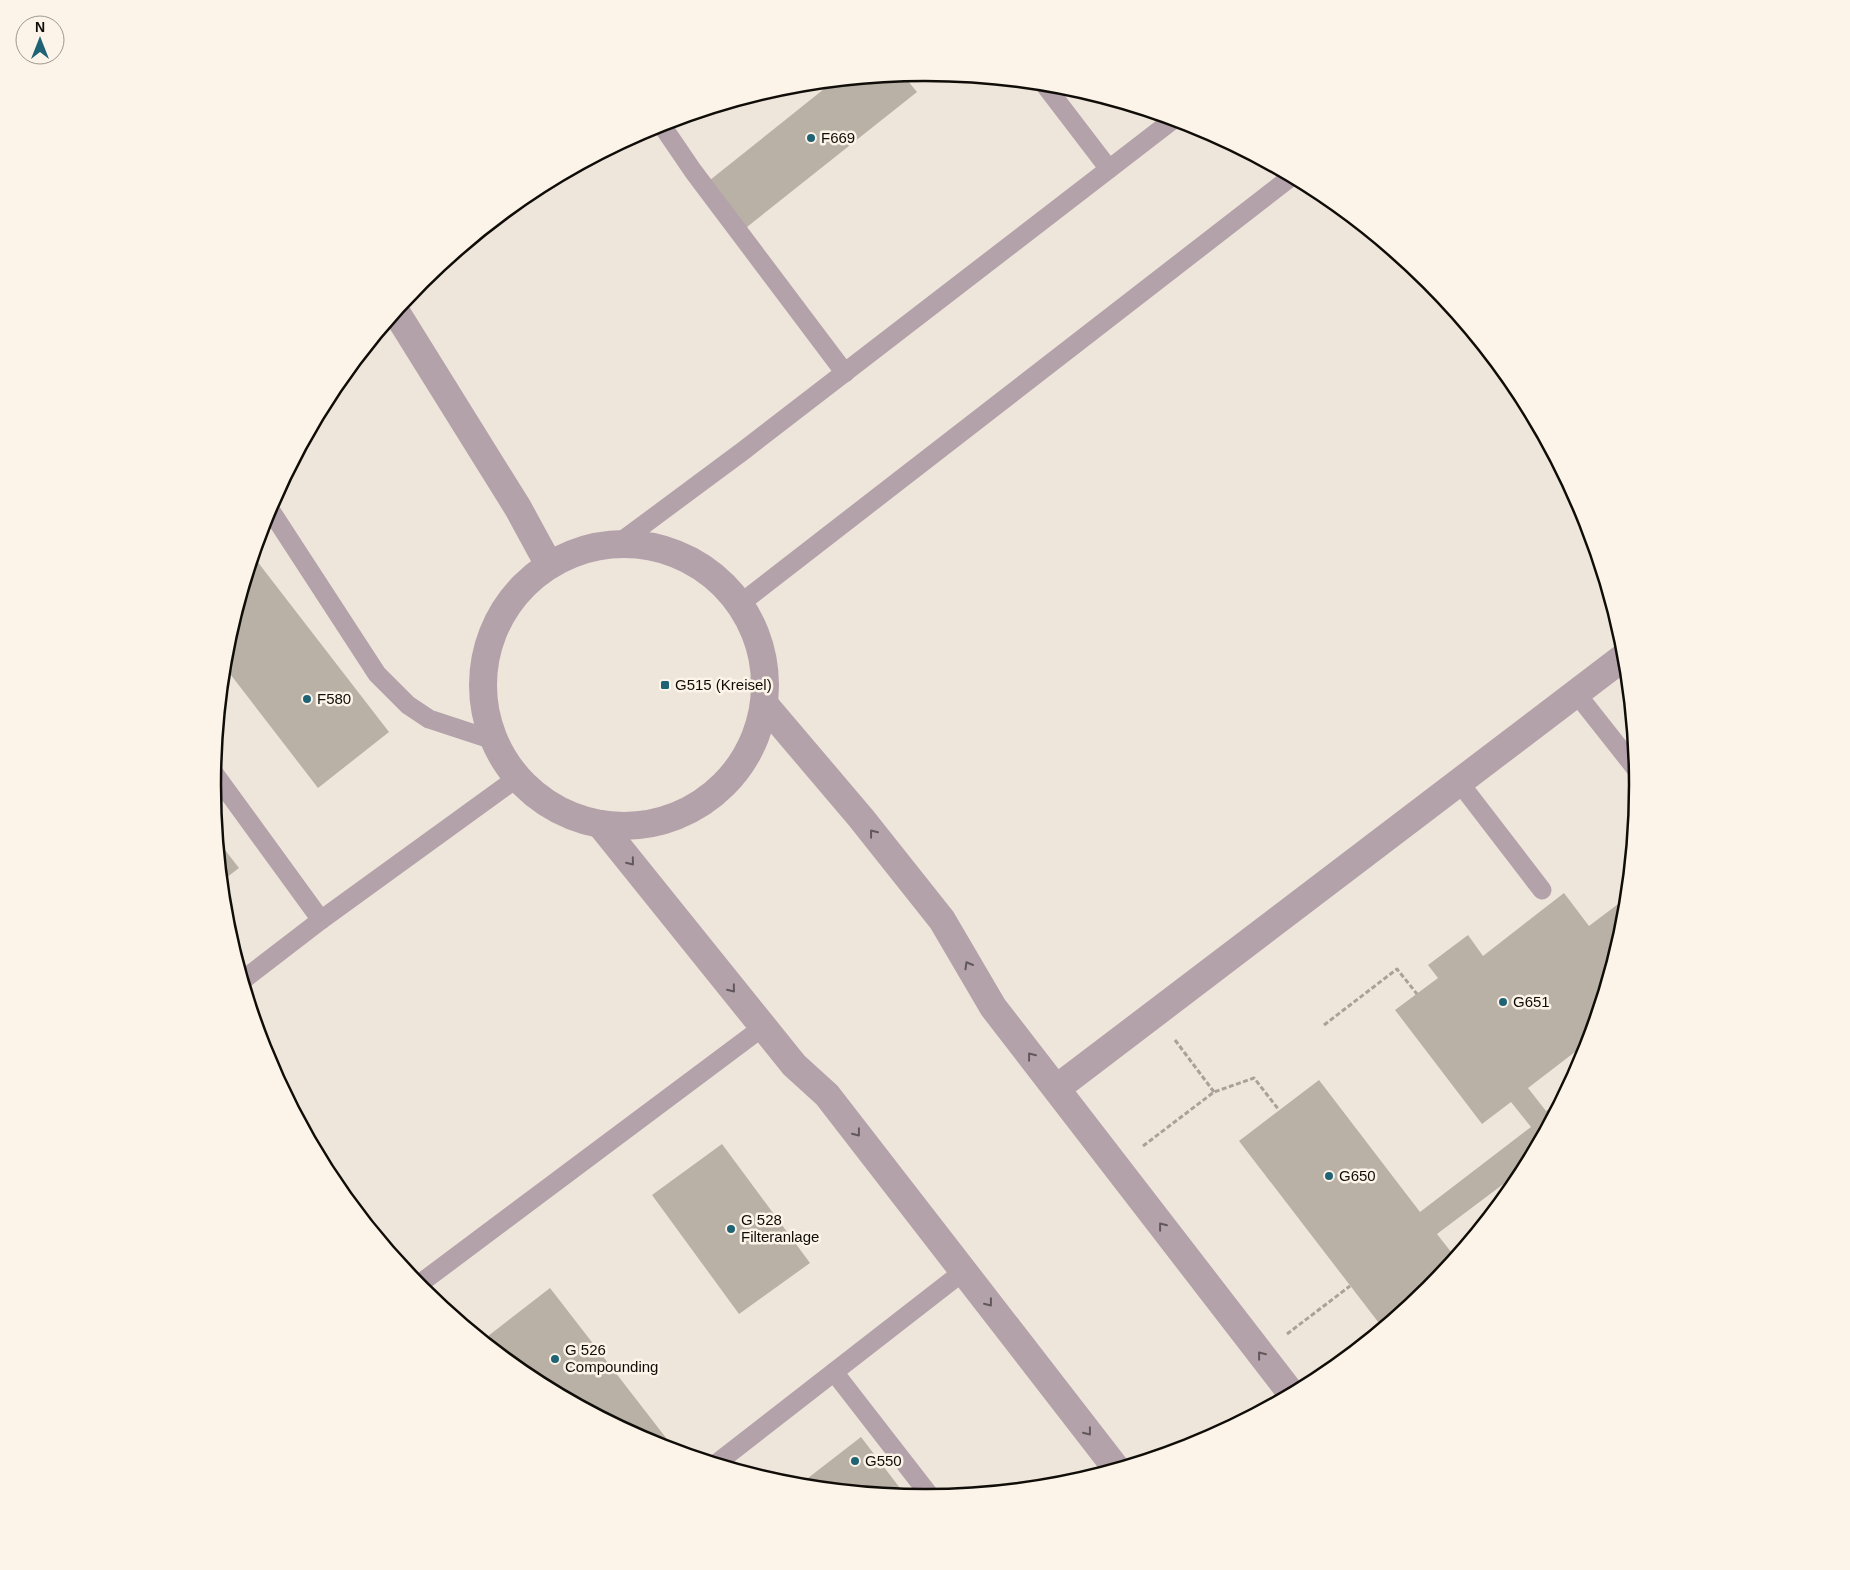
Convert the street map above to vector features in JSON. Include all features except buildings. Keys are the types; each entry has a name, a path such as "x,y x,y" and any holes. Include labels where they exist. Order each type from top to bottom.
{"street":[{"path":"399,317 518,508 549,565"},
{"path":"619,543 648,545 680,554 715,575 741,603 759,640 766,682 765,705 758,733 742,764 717,792 691,810 660,822 636,826 600,824 566,814 539,798 517,778 493,740 483,704 483,665 496,623 514,595 529,579 549,565 588,548 619,543"},
{"path":"1056,1088 1617,662"},
{"path":"765,705 861,818 942,920 993,1007 1287,1388"},
{"path":"600,824 794,1065 827,1095 1112,1463"}],"lane":[{"path":"1051,93 1109,169"},
{"path":"619,543 845,373 1167,125"},
{"path":"666,131 693,171 845,373"},
{"path":"741,603 1286,181"},
{"path":"275,517 377,674 408,705 430,719 493,740"},
{"path":"1576,693 1628,759"},
{"path":"248,976 321,920 517,778"},
{"path":"1459,782 1542,890"},
{"path":"221,783 321,920"},
{"path":"425,1281 763,1027"},
{"path":"723,1459 964,1271"},
{"path":"834,1372 925,1489"}],"path":[{"path":"1324,1026 1397,969 1417,994"},
{"path":"1187,1056 1214,1092"},
{"path":"1116,1166 1214,1092 1254,1078 1279,1110"},
{"path":"1261,1354 1350,1286"}],"place":[{"name":"F669","path":"811,138"},
{"name":"G515 (Kreisel)","path":"665,685"},
{"name":"F580","path":"307,699"},
{"name":"G651","path":"1503,1002"},
{"name":"G650","path":"1329,1176"},
{"name":"G 528 Filteranlage","path":"731,1229"},
{"name":"G 526 Compounding","path":"555,1359"},
{"name":"G550","path":"855,1461"}]}
